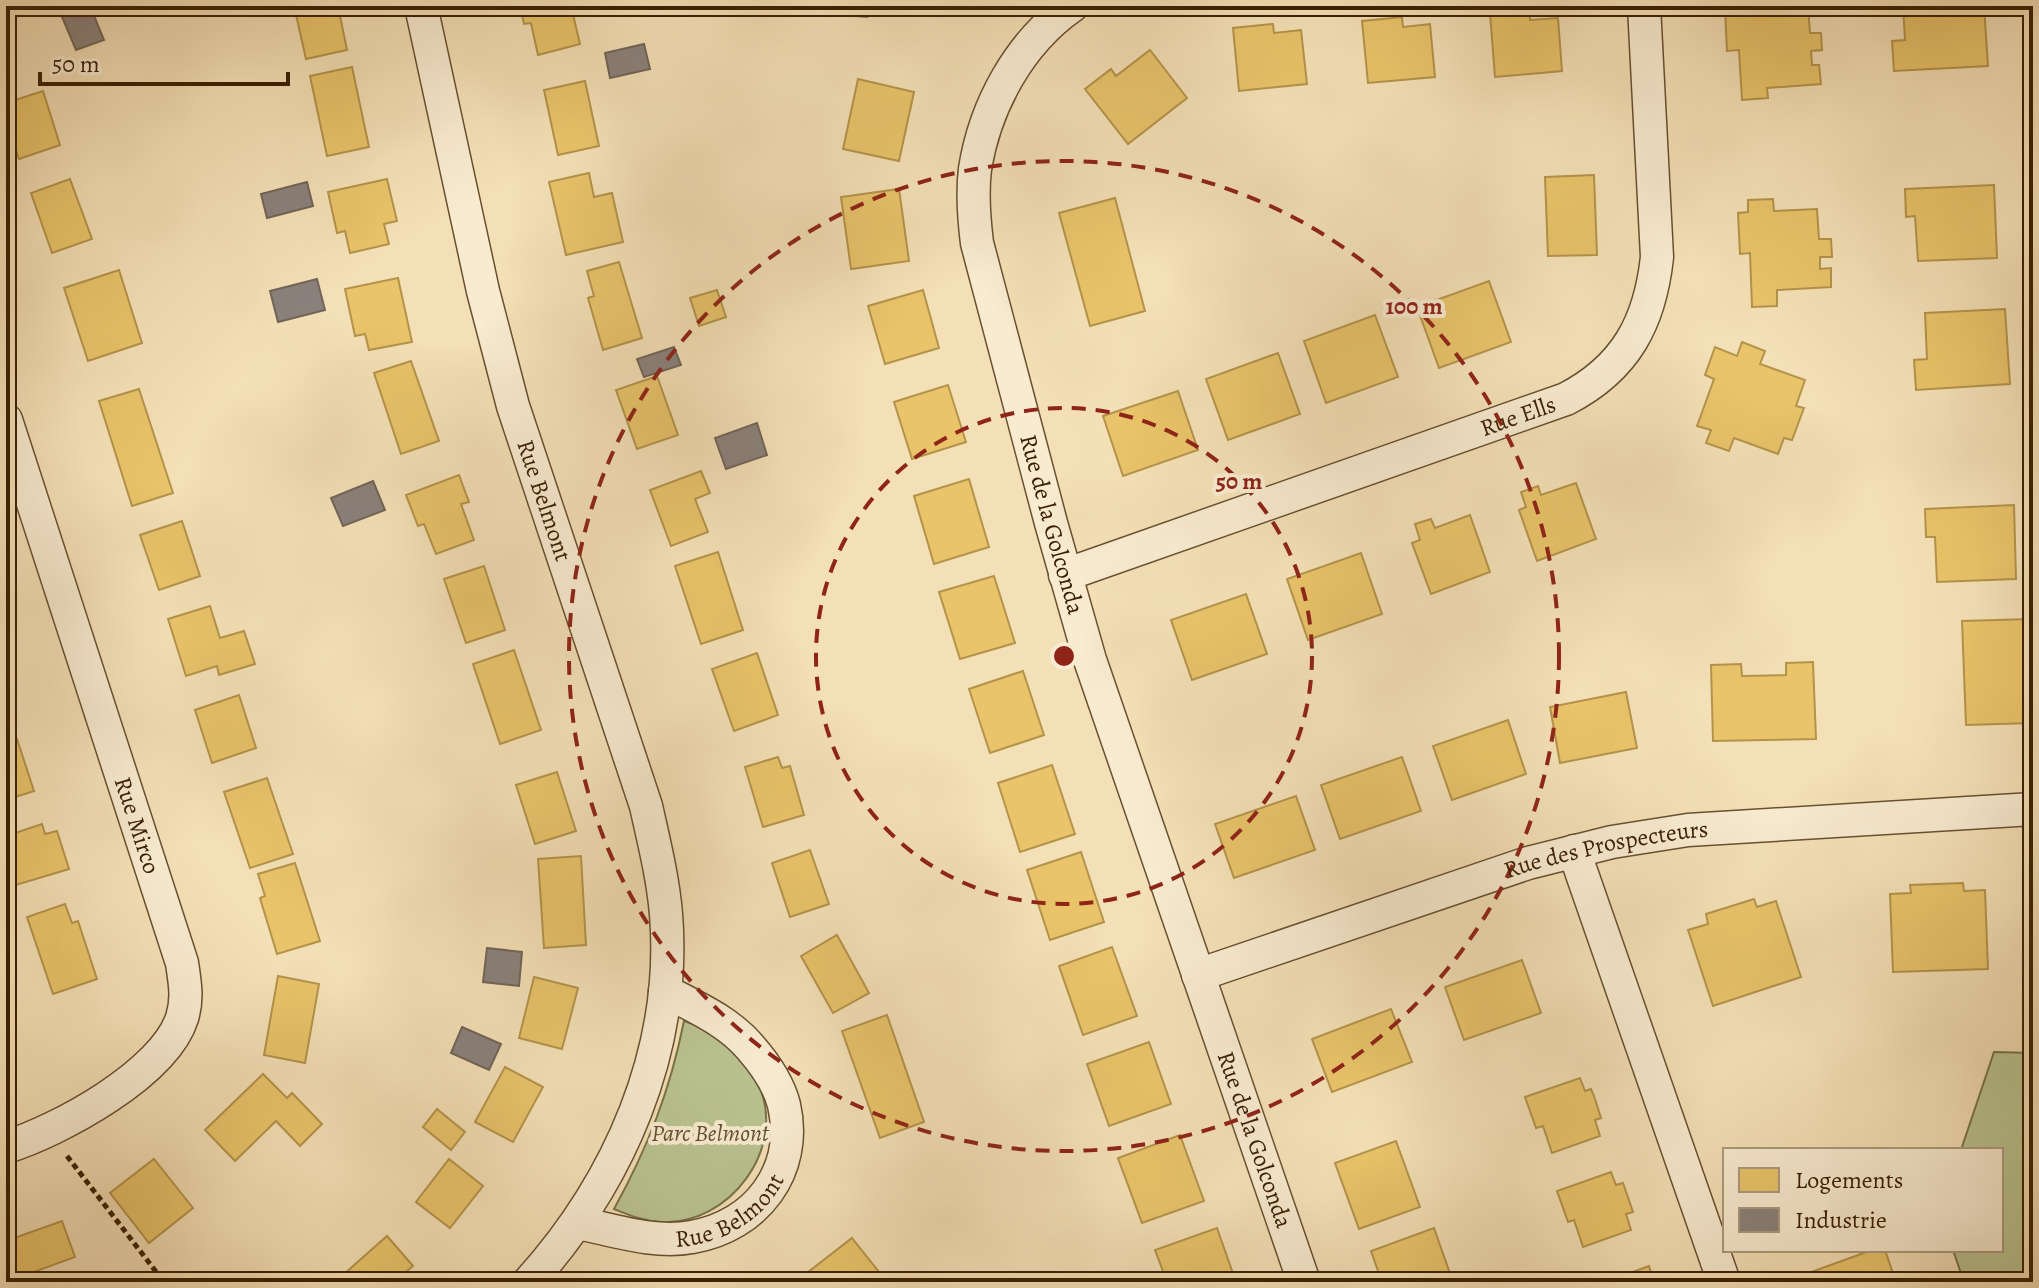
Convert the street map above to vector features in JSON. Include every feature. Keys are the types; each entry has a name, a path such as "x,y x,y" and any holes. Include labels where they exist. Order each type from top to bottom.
{"street":[{"name":"Rue Belmont","path":"421,6 483,291 513,406 646,806 660,867 666,916 665,991 659,1031 648,1078 630,1128 578,1223 529,1282"},
{"name":"Rue de la Golconda","path":"1072,6 1036,38 1014,67 996,99 983,134 975,170 973,206 977,243 1090,660 1304,1282"},
{"name":"Rue Ells","path":"1065,575 1566,399 1591,386 1610,369 1645,318 1657,257 1644,6"},
{"name":"Rue Mirco","path":"6,420 182,963 187,997 182,1020 174,1036 129,1081 94,1106 48,1131 6,1147"},
{"name":"Rue des Prospecteurs","path":"1198,975 1528,863 1574,851 1688,830 2033,809"},
{"path":"1574,851 1724,1282"},
{"name":"Rue Belmont","path":"578,1223 663,1240 692,1237 728,1227 757,1206 778,1176 787,1140 784,1103 767,1070 749,1046 717,1018 665,991"}],"path":[{"path":"48,1131 164,1282"}],"green space":[{"name":"Parc Belmont","path":"684,1021 718,1035 734,1049 757,1082 765,1107 765,1132 759,1156 747,1178 730,1197 709,1211 685,1220 660,1222 614,1209 656,1118"},
{"path":"1994,1052 2033,1053 2033,1282 1964,1282 1954,1252 2003,1252 2003,1148 1962,1148"}],"water":[{"path":"759,6 888,6 867,17"}],"building: Logements":[{"path":"294,6 338,6 347,50 306,59"},
{"path":"520,6 571,6 580,44 538,55 531,23 524,24"},
{"path":"1808,6 1810,33 1821,33 1822,50 1811,51 1812,65 1819,65 1821,84 1767,88 1768,98 1742,100 1739,50 1727,51 1725,8"},
{"path":"1903,6 1984,6 1988,66 1894,71 1892,41 1905,40"},
{"path":"1530,10 1530,20 1558,18 1562,71 1495,77 1490,13"},
{"path":"1402,17 1403,27 1430,24 1435,77 1368,83 1362,21"},
{"path":"1273,24 1274,33 1301,30 1307,84 1239,91 1233,28"},
{"path":"1150,50 1187,98 1128,144 1085,89 1111,69 1116,76"},
{"path":"352,67 369,147 327,156 310,76"},
{"path":"858,79 914,92 899,161 843,149"},
{"path":"585,81 599,146 558,155 544,90"},
{"path":"43,91 60,145 19,159 6,120 6,103"},
{"path":"589,173 594,197 612,193 623,242 566,255 549,182"},
{"path":"1594,175 1597,255 1548,256 1545,177"},
{"path":"70,179 92,239 52,253 31,193"},
{"path":"387,179 397,221 384,224 389,244 350,253 345,231 337,233 328,192"},
{"path":"1994,185 1997,258 1918,261 1915,216 1906,217 1905,189"},
{"path":"899,189 909,261 851,269 841,197"},
{"path":"1115,198 1145,311 1090,326 1059,213"},
{"path":"1773,199 1774,211 1817,209 1819,239 1831,239 1832,257 1820,257 1820,269 1831,268 1831,287 1777,290 1777,306 1752,307 1750,253 1740,254 1738,213 1748,212 1748,200"},
{"path":"619,262 642,338 603,350 588,298 594,296 587,271"},
{"path":"119,270 142,343 88,361 64,288"},
{"path":"398,278 412,342 369,350 365,334 355,336 345,289"},
{"path":"1489,281 1511,342 1439,368 1417,307"},
{"path":"717,290 726,317 699,326 690,298"},
{"path":"923,290 939,348 885,364 868,306"},
{"path":"2005,309 2010,384 1916,390 1914,360 1927,359 1925,313"},
{"path":"1375,315 1398,377 1326,403 1304,341"},
{"path":"1742,342 1765,351 1760,364 1805,380 1796,406 1804,408 1792,440 1784,438 1778,454 1734,438 1729,451 1706,443 1711,430 1697,426 1714,379 1705,375 1715,347 1737,356"},
{"path":"1278,353 1300,414 1228,440 1206,379"},
{"path":"411,361 439,441 401,454 374,373"},
{"path":"657,376 678,435 637,449 616,390"},
{"path":"948,385 966,442 912,459 894,402"},
{"path":"139,389 173,493 132,506 99,401"},
{"path":"1178,391 1198,450 1123,476 1103,416"},
{"path":"701,471 710,493 695,499 708,532 671,546 650,490"},
{"path":"459,475 469,502 461,504 474,540 436,554 424,524 418,526 406,495"},
{"path":"969,479 989,547 934,564 914,496"},
{"path":"1576,483 1596,539 1537,561 1519,510 1526,507 1521,492 1538,486 1541,495"},
{"path":"2014,505 2016,579 1937,582 1935,537 1926,537 1925,509"},
{"path":"1470,515 1490,572 1431,594 1412,543 1420,540 1415,524 1431,519 1435,528"},
{"path":"182,521 200,576 159,590 140,535"},
{"path":"718,552 743,630 701,644 675,566"},
{"path":"1361,553 1382,614 1308,640 1287,579"},
{"path":"484,566 505,630 466,643 444,579"},
{"path":"994,576 1015,643 960,659 939,592"},
{"path":"1246,594 1267,654 1192,680 1171,620"},
{"path":"210,606 220,638 244,631 255,664 219,675 217,666 186,676 168,619"},
{"path":"2030,619 2033,723 1966,725 1962,621"},
{"path":"514,650 541,730 500,744 473,664"},
{"path":"757,653 778,715 734,731 712,669"},
{"path":"1813,662 1816,739 1713,741 1711,665 1741,664 1742,676 1786,675 1786,663"},
{"path":"1023,671 1044,735 990,753 969,689"},
{"path":"1626,692 1637,748 1560,763 1550,707"},
{"path":"239,695 256,748 212,763 195,710"},
{"path":"1508,720 1526,774 1452,800 1433,746"},
{"path":"17,739 34,791 6,800 6,743"},
{"path":"778,757 782,768 790,766 804,815 763,827 745,767"},
{"path":"1402,757 1421,811 1340,839 1321,785"},
{"path":"1052,765 1075,834 1020,852 998,783"},
{"path":"557,772 576,831 535,844 516,785"},
{"path":"267,778 293,854 250,868 224,792"},
{"path":"1296,796 1315,850 1234,878 1215,824"},
{"path":"42,824 45,834 57,831 69,869 6,888 6,836"},
{"path":"810,850 829,904 790,917 772,863"},
{"path":"1081,852 1104,922 1050,940 1027,870"},
{"path":"581,856 586,945 544,948 538,859"},
{"path":"295,863 320,941 277,954 260,898 265,896 258,874"},
{"path":"1963,883 1964,891 1985,890 1988,969 1893,972 1890,894 1911,893 1910,885"},
{"path":"1754,899 1757,907 1776,901 1801,977 1713,1006 1688,930 1708,924 1706,914"},
{"path":"65,904 72,923 78,921 97,979 53,994 27,917"},
{"path":"837,935 869,993 833,1013 801,956"},
{"path":"1112,947 1137,1016 1083,1035 1059,966"},
{"path":"1522,960 1541,1013 1464,1040 1445,987"},
{"path":"278,976 319,984 305,1063 264,1055"},
{"path":"534,977 578,988 562,1049 519,1038"},
{"path":"1391,1009 1412,1062 1332,1092 1312,1039"},
{"path":"6,1011 15,1037 6,1040"},
{"path":"887,1015 924,1122 880,1138 842,1031"},
{"path":"1149,1042 1171,1104 1109,1126 1087,1064"},
{"path":"505,1067 543,1087 513,1142 475,1122"},
{"path":"263,1074 287,1098 292,1093 322,1124 300,1146 276,1121 235,1161 205,1130"},
{"path":"1580,1078 1585,1091 1591,1089 1594,1096 1601,1118 1595,1120 1600,1136 1552,1153 1543,1126 1536,1128 1525,1097"},
{"path":"437,1109 465,1132 451,1150 423,1127"},
{"path":"1180,1135 1204,1201 1142,1223 1118,1158"},
{"path":"1396,1141 1420,1207 1359,1229 1335,1163"},
{"path":"154,1159 193,1208 149,1243 110,1193"},
{"path":"449,1159 483,1186 450,1228 416,1202"},
{"path":"1611,1172 1616,1185 1623,1183 1633,1212 1626,1214 1631,1230 1583,1247 1574,1220 1568,1222 1557,1191"},
{"path":"62,1221 75,1257 9,1281 6,1241"},
{"path":"1217,1228 1236,1282 1167,1282 1155,1250"},
{"path":"1434,1228 1453,1282 1382,1282 1371,1251"},
{"path":"387,1236 413,1266 400,1277 403,1281 335,1282"},
{"path":"852,1238 887,1282 808,1282 803,1276"},
{"path":"1866,1252 1886,1252 1896,1282 1804,1282 1803,1275"},
{"path":"1649,1266 1654,1282 1605,1282"}],"building: Industrie":[{"path":"75,6 90,6 104,40 76,50 60,12"},
{"path":"644,44 650,69 610,78 605,53"},
{"path":"307,182 313,206 267,218 261,194"},
{"path":"317,279 325,310 278,322 270,291"},
{"path":"674,347 681,365 644,377 637,359"},
{"path":"757,423 767,455 726,469 715,438"},
{"path":"373,481 385,510 343,526 331,498"},
{"path":"487,948 522,952 519,986 483,982"},
{"path":"462,1027 501,1044 489,1070 451,1053"}]}
